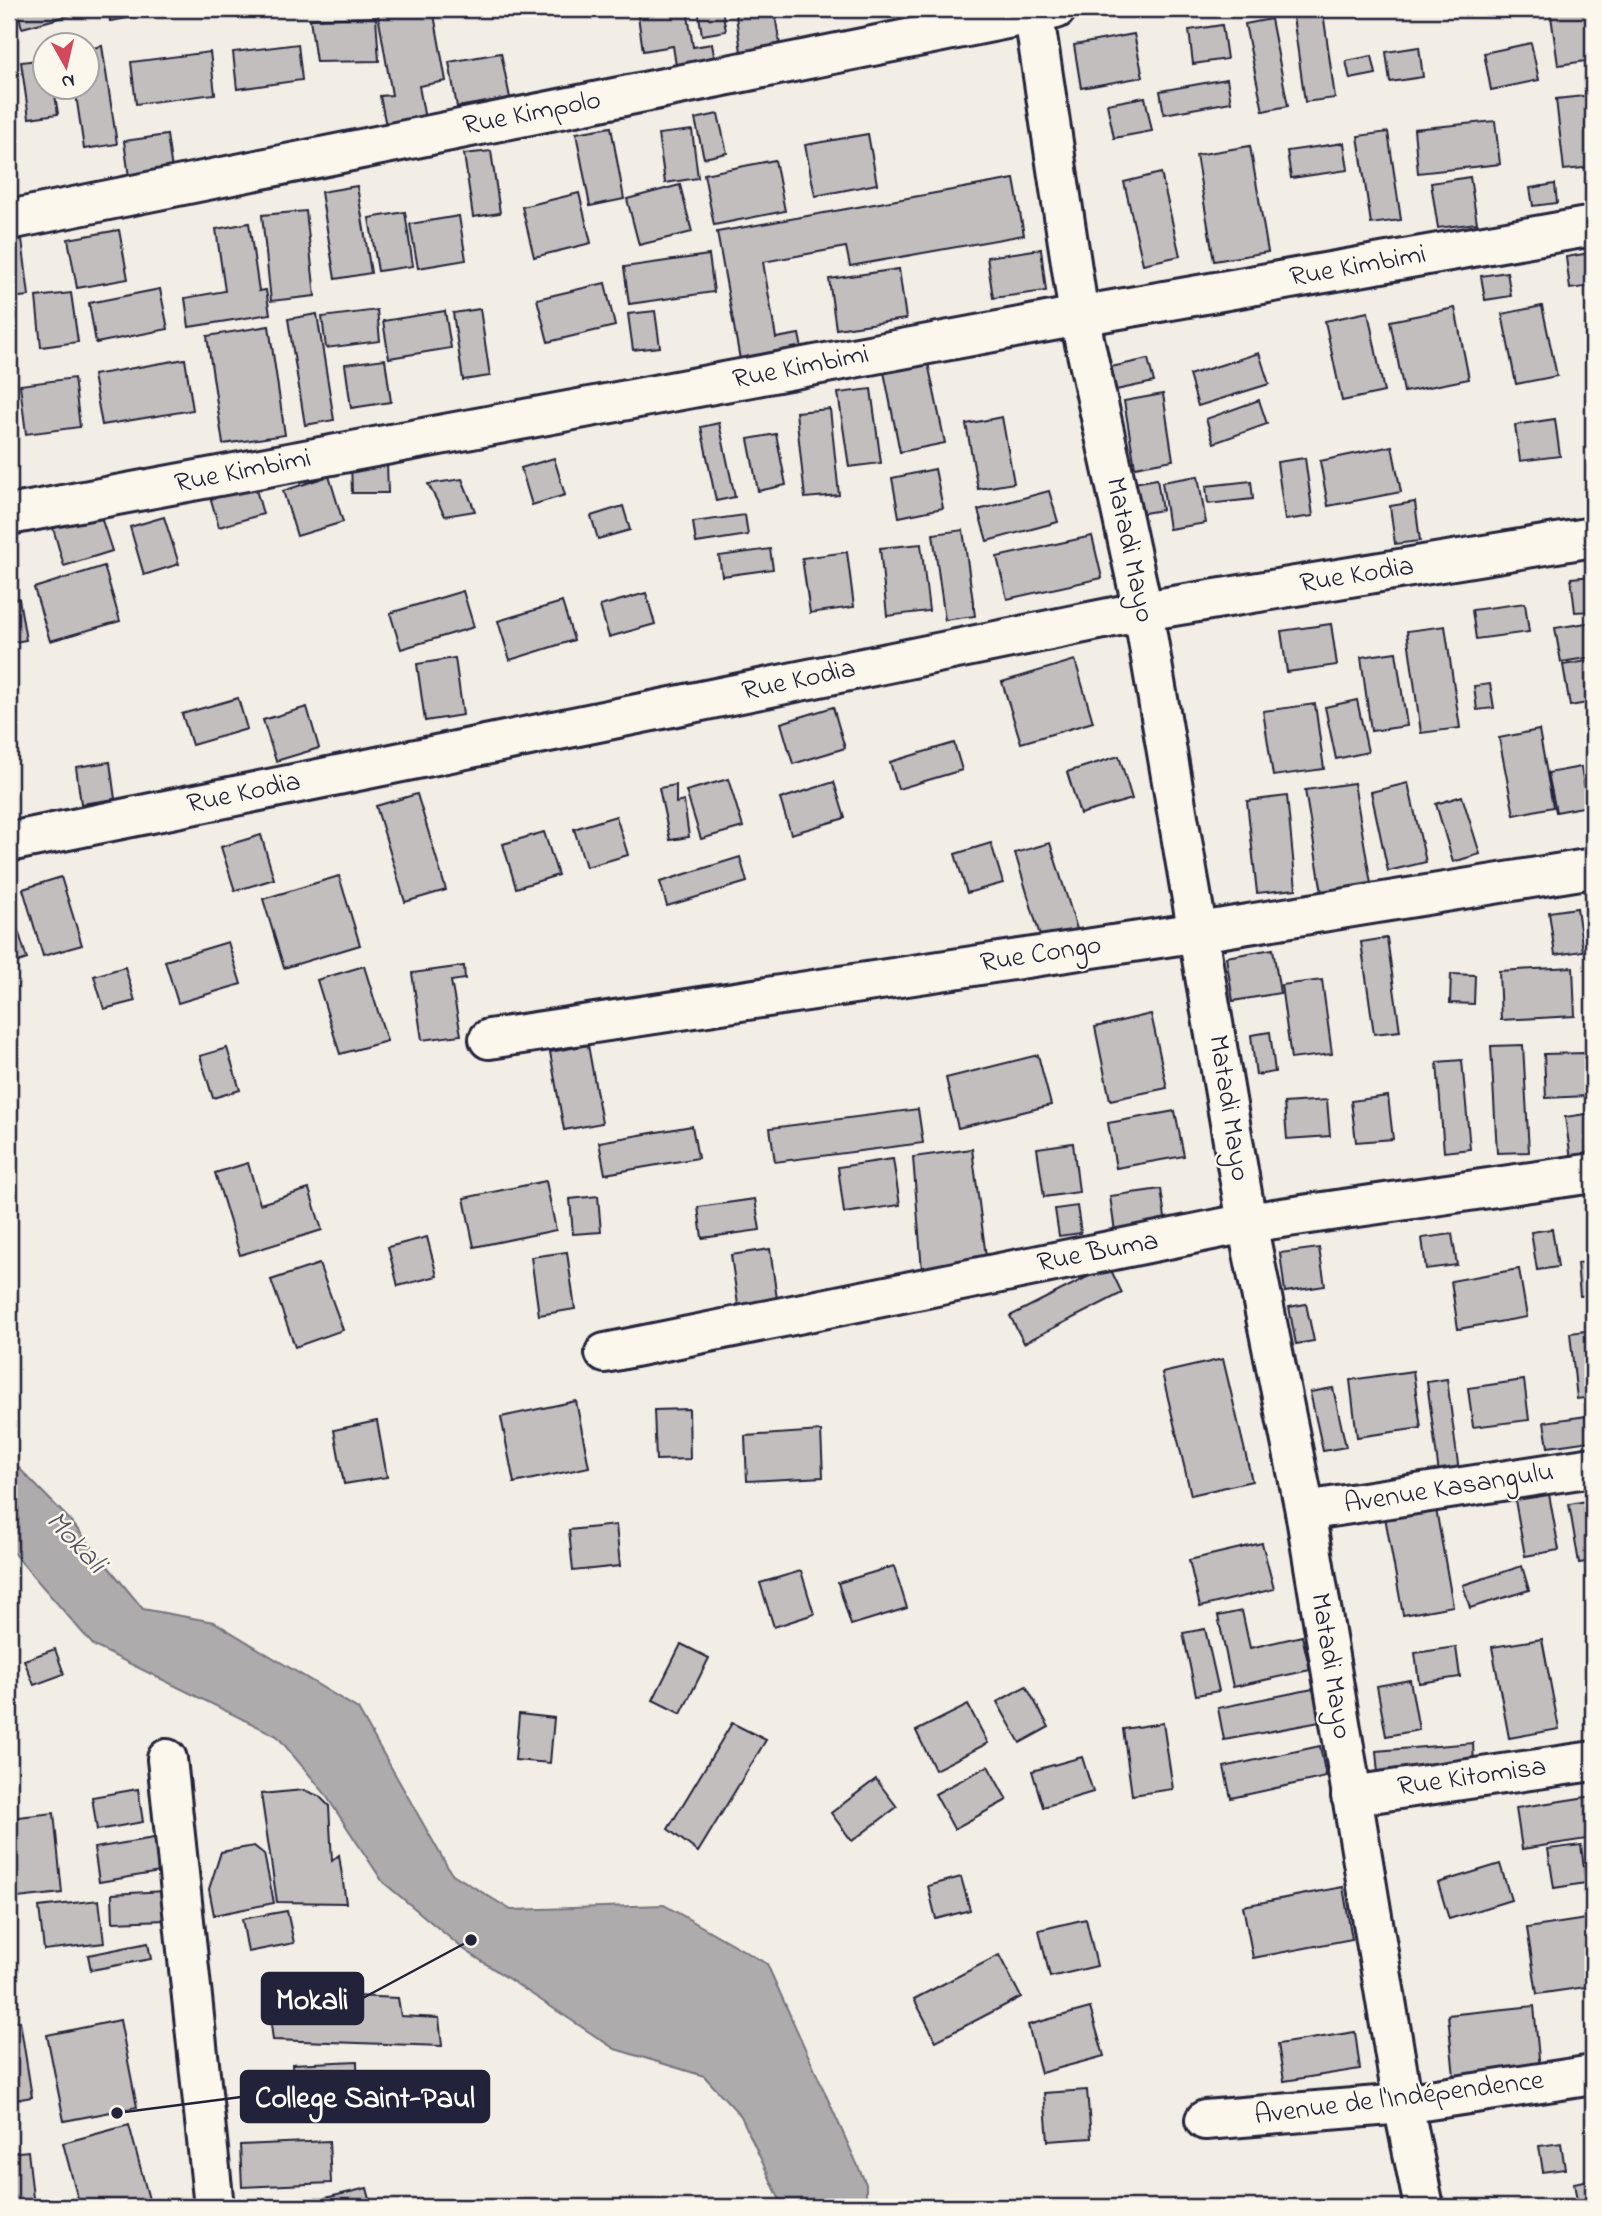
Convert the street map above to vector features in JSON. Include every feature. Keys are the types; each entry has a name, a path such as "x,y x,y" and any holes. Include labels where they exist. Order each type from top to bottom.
{"street":[{"name":"Rue Kimpolo","path":"9,220 1041,10"},
{"name":"Matadi Mayo","path":"1041,10 1079,316 1143,611 1247,1223 1304,1511 1403,2105 1424,2207"},
{"name":"Rue Kimbimi","path":"9,515 1079,316 1593,226"},
{"name":"Rue Kodia","path":"9,842 1143,611 1593,537"},
{"name":"Rue Congo","path":"489,1039 1199,932 1593,868"},
{"name":"Rue Buma","path":"605,1353 1247,1223 1593,1172"},
{"name":"Avenue Kasangulu","path":"1304,1511 1593,1467"},
{"path":"167,1759 214,2207"},
{"name":"Rue Kitomisa","path":"1351,1796 1593,1761"},
{"name":"Avenue de l'Indépendence","path":"1205,2120 1403,2105 1593,2075"}],"water":[{"path":"9,1458 69,1519 143,1609 214,1622 358,1709 451,1873 511,1910 664,1905 767,1964 866,2184 866,2207 783,2207 741,2116 704,2076 615,2049 462,1948 383,1882 323,1791 277,1736 94,1646 9,1548"}],"building":[{"path":"17,9 74,9 75,14 22,28"},
{"path":"108,9 133,9 134,17 110,21"},
{"path":"377,9 433,9 446,81 419,86 426,125 387,131 380,96 392,95"},
{"path":"637,9 687,9 693,47 712,44 716,66 677,72 673,46 643,51"},
{"path":"698,9 722,9 726,31 702,35"},
{"path":"735,9 774,9 780,45 741,52"},
{"path":"1550,9 1593,9 1593,60 1558,65"},
{"path":"1323,12 1335,98 1305,102 1293,16"},
{"path":"376,17 379,61 316,62 310,19"},
{"path":"1271,19 1288,106 1263,111 1245,24"},
{"path":"1222,25 1227,59 1193,64 1189,30"},
{"path":"1134,34 1143,77 1081,88 1074,45"},
{"path":"1531,43 1539,80 1491,90 1484,53"},
{"path":"298,44 302,80 237,89 233,52"},
{"path":"102,46 117,144 84,149 77,102 102,102"},
{"path":"1419,47 1423,77 1390,82 1386,52"},
{"path":"210,52 215,94 136,104 131,62"},
{"path":"501,53 510,98 457,107 449,62"},
{"path":"1372,56 1376,74 1350,79 1346,61"},
{"path":"32,61 32,102 56,102 58,114 29,118 21,62"},
{"path":"1227,79 1231,102 1164,114 1160,91"},
{"path":"1593,95 1593,167 1564,170 1556,99"},
{"path":"1145,97 1152,131 1114,138 1107,104"},
{"path":"718,114 727,153 704,158 695,119"},
{"path":"1495,121 1500,164 1418,173 1414,129"},
{"path":"611,127 624,199 590,206 576,133"},
{"path":"692,130 698,178 665,183 658,134"},
{"path":"1388,132 1401,220 1371,224 1358,136"},
{"path":"868,134 877,184 815,196 805,145"},
{"path":"167,135 173,177 130,184 124,141"},
{"path":"1344,143 1348,170 1291,178 1287,151"},
{"path":"1250,146 1268,252 1214,261 1196,155"},
{"path":"491,151 500,213 473,217 464,154"},
{"path":"775,160 785,211 714,225 704,174"},
{"path":"1161,173 1180,256 1143,264 1124,182"},
{"path":"1470,177 1477,223 1438,228 1431,183"},
{"path":"1014,179 1024,235 850,266 846,247 763,262 776,338 799,334 803,354 741,365 717,232"},
{"path":"1555,184 1557,203 1533,206 1530,188"},
{"path":"680,185 692,232 639,245 627,199"},
{"path":"357,186 371,273 335,279 321,192"},
{"path":"579,193 591,243 534,257 522,207"},
{"path":"306,211 315,296 271,301 262,215"},
{"path":"405,212 413,266 378,271 369,218"},
{"path":"459,216 466,260 418,268 410,224"},
{"path":"249,223 259,291 266,290 270,314 189,327 185,298 225,291 216,229"},
{"path":"119,230 128,279 77,288 68,239"},
{"path":"22,239 29,296 9,298 9,241"},
{"path":"1041,249 1046,291 993,298 987,257"},
{"path":"1590,253 1593,286 1570,289 1566,257"},
{"path":"709,255 714,292 629,304 624,267"},
{"path":"899,269 906,319 836,329 829,279"},
{"path":"1507,272 1511,296 1485,300 1481,276"},
{"path":"605,283 615,326 548,342 537,299"},
{"path":"160,289 168,329 96,343 89,303"},
{"path":"71,293 78,342 41,347 36,297"},
{"path":"1542,306 1557,376 1516,384 1502,314"},
{"path":"1455,308 1469,379 1404,392 1390,321"},
{"path":"480,309 490,376 463,380 453,313"},
{"path":"377,310 380,341 326,348 322,317"},
{"path":"445,311 451,348 389,358 383,321"},
{"path":"655,311 660,347 633,350 628,314"},
{"path":"1368,312 1384,392 1342,401 1325,321"},
{"path":"317,314 334,420 305,425 288,319"},
{"path":"269,326 285,435 223,444 207,336"},
{"path":"1259,353 1269,384 1198,406 1189,375"},
{"path":"185,359 193,410 102,425 93,375"},
{"path":"385,359 391,402 351,408 345,364"},
{"path":"1148,359 1154,382 1116,390 1111,367"},
{"path":"928,363 945,443 900,452 884,372"},
{"path":"74,378 80,427 26,434 20,385"},
{"path":"871,389 881,463 849,467 838,393"},
{"path":"1163,394 1173,460 1135,467 1124,401"},
{"path":"1259,400 1267,424 1214,443 1206,419"},
{"path":"830,409 839,495 805,498 796,412"},
{"path":"1002,417 1014,483 978,489 966,424"},
{"path":"1555,419 1560,456 1520,461 1515,425"},
{"path":"719,423 735,497 716,501 701,427"},
{"path":"776,434 786,485 758,491 748,439"},
{"path":"1392,446 1401,492 1328,506 1320,461"},
{"path":"554,458 565,495 532,505 521,468"},
{"path":"1305,458 1313,516 1285,520 1277,462"},
{"path":"387,462 388,493 352,493 351,463"},
{"path":"935,469 943,508 899,517 892,478"},
{"path":"329,476 343,522 297,536 283,491"},
{"path":"1198,476 1206,523 1169,529 1162,482"},
{"path":"253,479 263,514 219,527 209,493"},
{"path":"462,479 475,511 445,516 428,484"},
{"path":"1157,479 1162,510 1138,514 1134,483"},
{"path":"1251,481 1253,499 1208,504 1206,486"},
{"path":"1049,491 1058,522 987,541 978,510"},
{"path":"1415,502 1420,541 1395,544 1390,506"},
{"path":"623,506 630,530 598,539 591,516"},
{"path":"100,514 112,551 64,566 53,528"},
{"path":"745,515 748,535 696,543 693,522"},
{"path":"164,517 179,564 144,575 130,527"},
{"path":"963,530 975,616 945,620 933,534"},
{"path":"1092,536 1102,578 1007,599 997,557"},
{"path":"921,544 929,611 887,616 880,548"},
{"path":"770,549 773,569 722,576 719,556"},
{"path":"847,552 854,607 810,613 802,558"},
{"path":"104,566 120,621 50,641 34,588"},
{"path":"1593,576 1593,611 1575,612 1571,578"},
{"path":"463,591 474,627 401,649 390,613"},
{"path":"646,593 655,624 609,637 600,606"},
{"path":"19,599 26,640 9,643 9,601"},
{"path":"562,602 574,640 510,660 498,621"},
{"path":"1525,603 1529,632 1476,639 1472,610"},
{"path":"1593,622 1593,657 1561,662 1555,628"},
{"path":"1331,624 1337,665 1287,672 1281,631"},
{"path":"1445,626 1460,728 1421,733 1407,631"},
{"path":"1396,652 1407,726 1371,731 1361,657"},
{"path":"455,658 463,715 425,721 417,664"},
{"path":"1075,660 1093,722 1021,743 1002,682"},
{"path":"1593,660 1593,702 1570,706 1563,665"},
{"path":"1490,684 1494,708 1477,710 1474,686"},
{"path":"238,698 247,729 192,745 182,714"},
{"path":"1357,700 1368,752 1336,759 1325,707"},
{"path":"1315,704 1324,769 1273,776 1263,711"},
{"path":"307,707 319,748 276,761 263,720"},
{"path":"833,707 845,748 793,764 781,723"},
{"path":"1539,730 1553,807 1514,815 1499,738"},
{"path":"954,743 962,770 898,789 890,762"},
{"path":"1119,756 1132,799 1080,814 1067,772"},
{"path":"110,762 115,799 81,804 76,767"},
{"path":"1581,767 1588,806 1556,812 1548,773"},
{"path":"728,779 743,827 701,839 686,791"},
{"path":"834,782 845,818 791,834 780,799"},
{"path":"1354,783 1371,884 1322,893 1305,790"},
{"path":"1408,783 1426,862 1388,871 1371,792"},
{"path":"676,785 676,803 684,801 689,837 670,840 659,788"},
{"path":"417,794 446,890 405,902 376,806"},
{"path":"1287,796 1296,889 1257,893 1247,801"},
{"path":"1462,796 1480,854 1453,862 1436,804"},
{"path":"616,816 628,855 586,867 574,829"},
{"path":"544,832 558,875 516,888 503,844"},
{"path":"261,835 274,879 235,891 221,847"},
{"path":"991,843 1003,883 967,893 955,854"},
{"path":"1050,843 1077,929 1041,939 1015,853"},
{"path":"740,857 747,882 667,906 660,882"},
{"path":"339,876 360,945 284,968 263,899"},
{"path":"61,877 82,945 43,956 23,889"},
{"path":"1577,908 1583,951 1555,955 1549,912"},
{"path":"13,914 27,959 9,965 9,915"},
{"path":"1387,938 1400,1031 1374,1034 1361,942"},
{"path":"228,942 241,984 178,1003 165,961"},
{"path":"1273,949 1280,993 1233,1001 1226,957"},
{"path":"364,966 387,1041 340,1054 317,980"},
{"path":"464,966 465,979 451,981 461,1035 422,1040 412,973"},
{"path":"125,967 135,1001 104,1009 94,976"},
{"path":"1573,967 1575,1016 1501,1020 1499,971"},
{"path":"1451,974 1475,975 1474,1004 1450,1003"},
{"path":"1322,980 1332,1054 1291,1059 1281,985"},
{"path":"1151,1014 1167,1088 1110,1100 1095,1027"},
{"path":"1270,1032 1275,1072 1256,1075 1251,1035"},
{"path":"588,1045 602,1123 564,1130 550,1052"},
{"path":"1523,1045 1529,1152 1497,1153 1491,1046"},
{"path":"227,1048 240,1090 213,1098 200,1056"},
{"path":"1585,1053 1587,1096 1546,1098 1544,1054"},
{"path":"1038,1055 1051,1105 958,1128 946,1078"},
{"path":"1462,1060 1470,1149 1444,1152 1437,1062"},
{"path":"1388,1096 1393,1139 1356,1142 1351,1101"},
{"path":"1327,1100 1330,1136 1287,1139 1284,1103"},
{"path":"918,1109 923,1143 775,1162 770,1128"},
{"path":"1175,1111 1184,1156 1116,1168 1108,1123"},
{"path":"1593,1113 1593,1156 1571,1159 1565,1117"},
{"path":"692,1126 698,1158 605,1174 599,1142"},
{"path":"1073,1143 1079,1192 1044,1197 1037,1148"},
{"path":"972,1149 988,1272 922,1271 913,1157"},
{"path":"893,1159 900,1205 844,1213 838,1167"},
{"path":"248,1163 260,1204 309,1189 322,1230 240,1255 215,1173"},
{"path":"546,1181 556,1230 474,1247 464,1198"},
{"path":"1161,1189 1167,1232 1116,1239 1110,1196"},
{"path":"598,1196 601,1232 573,1234 570,1199"},
{"path":"755,1199 760,1230 702,1238 698,1207"},
{"path":"1077,1206 1081,1233 1059,1236 1055,1209"},
{"path":"1552,1229 1558,1267 1537,1270 1531,1232"},
{"path":"1452,1234 1457,1265 1426,1269 1422,1238"},
{"path":"427,1237 437,1276 398,1286 388,1247"},
{"path":"1319,1248 1325,1286 1285,1292 1280,1253"},
{"path":"770,1249 777,1299 738,1305 731,1255"},
{"path":"567,1252 575,1309 539,1315 531,1257"},
{"path":"1593,1262 1593,1295 1580,1296 1577,1263"},
{"path":"319,1264 343,1330 295,1347 271,1280"},
{"path":"1109,1266 1122,1293 1024,1343 1010,1316"},
{"path":"1519,1269 1527,1317 1458,1329 1451,1281"},
{"path":"1306,1304 1314,1341 1296,1344 1289,1307"},
{"path":"1593,1330 1593,1397 1577,1399 1570,1333"},
{"path":"1223,1359 1252,1481 1191,1495 1162,1373"},
{"path":"1413,1371 1421,1428 1357,1437 1350,1380"},
{"path":"1447,1379 1459,1472 1439,1474 1427,1382"},
{"path":"1524,1380 1529,1420 1473,1427 1468,1388"},
{"path":"1333,1388 1346,1447 1323,1451 1310,1392"},
{"path":"576,1401 589,1467 514,1483 501,1417"},
{"path":"689,1409 690,1459 656,1460 654,1410"},
{"path":"1587,1416 1590,1441 1548,1447 1544,1422"},
{"path":"377,1421 387,1477 344,1484 334,1430"},
{"path":"821,1431 823,1477 747,1481 745,1436"},
{"path":"1549,1494 1559,1550 1525,1556 1515,1500"},
{"path":"1593,1500 1593,1561 1579,1563 1569,1504"},
{"path":"1436,1509 1453,1606 1403,1615 1385,1517"},
{"path":"616,1525 620,1566 573,1571 569,1530"},
{"path":"1262,1543 1274,1589 1200,1607 1189,1560"},
{"path":"894,1566 907,1608 851,1625 838,1583"},
{"path":"1522,1566 1529,1590 1470,1608 1463,1585"},
{"path":"801,1571 814,1614 774,1627 760,1583"},
{"path":"1242,1611 1250,1648 1302,1636 1310,1670 1233,1687 1218,1616"},
{"path":"1205,1629 1219,1691 1196,1695 1183,1633"},
{"path":"1542,1639 1559,1729 1509,1738 1492,1647"},
{"path":"681,1644 709,1658 681,1714 653,1700"},
{"path":"1456,1647 1460,1677 1419,1683 1415,1653"},
{"path":"55,1649 64,1674 34,1685 24,1660"},
{"path":"1410,1680 1419,1730 1386,1736 1377,1686"},
{"path":"1026,1686 1049,1727 1020,1743 997,1702"},
{"path":"1313,1689 1320,1722 1224,1740 1218,1708"},
{"path":"968,1705 988,1743 935,1770 916,1731"},
{"path":"519,1714 554,1718 550,1763 515,1760"},
{"path":"732,1723 766,1740 698,1852 668,1829"},
{"path":"1163,1723 1173,1789 1132,1795 1123,1729"},
{"path":"1473,1743 1474,1766 1378,1774 1376,1751"},
{"path":"1320,1746 1326,1777 1231,1798 1224,1767"},
{"path":"1082,1757 1093,1792 1043,1807 1032,1771"},
{"path":"988,1766 1007,1800 954,1829 935,1794"},
{"path":"876,1779 897,1807 852,1841 831,1813"},
{"path":"138,1789 143,1822 97,1830 92,1797"},
{"path":"304,1790 319,1796 329,1806 332,1861 339,1855 346,1903 277,1902 261,1794"},
{"path":"1593,1796 1593,1838 1522,1849 1516,1808"},
{"path":"54,1813 62,1893 9,1899 9,1818"},
{"path":"160,1837 166,1871 99,1882 94,1848"},
{"path":"1581,1845 1586,1883 1554,1888 1548,1849"},
{"path":"254,1846 264,1854 274,1903 214,1915 209,1889 221,1852"},
{"path":"1500,1864 1511,1900 1449,1919 1438,1883"},
{"path":"961,1877 970,1910 936,1919 928,1886"},
{"path":"1343,1887 1352,1939 1253,1958 1243,1906"},
{"path":"165,1891 166,1920 113,1922 112,1894"},
{"path":"99,1900 104,1943 44,1950 39,1907"},
{"path":"287,1911 294,1943 248,1952 242,1919"},
{"path":"1593,1918 1593,1986 1537,1994 1527,1928"},
{"path":"1086,1919 1097,1966 1050,1977 1039,1930"},
{"path":"148,1943 151,1959 91,1970 88,1955"},
{"path":"9,1952 18,2005 9,2006"},
{"path":"999,1955 1021,1997 936,2041 914,1999"},
{"path":"267,1992 398,1998 401,2016 439,2018 442,2046 273,2040"},
{"path":"1534,2006 1540,2069 1454,2077 1448,2015"},
{"path":"1090,2008 1104,2056 1041,2073 1028,2025"},
{"path":"120,2020 137,2107 64,2121 47,2035"},
{"path":"20,2021 32,2097 9,2101 9,2023"},
{"path":"1355,2032 1360,2069 1284,2081 1278,2044"},
{"path":"357,2061 358,2113 294,2115 292,2064"},
{"path":"1087,2090 1091,2138 1048,2141 1044,2093"},
{"path":"129,2125 151,2207 80,2207 63,2143"},
{"path":"329,2141 331,2183 242,2187 240,2145"},
{"path":"1561,2143 1565,2169 1543,2172 1539,2146"},
{"path":"28,2151 34,2207 9,2207 9,2153"},
{"path":"1593,2179 1593,2207 1578,2207 1574,2183"},
{"path":"367,2188 372,2207 327,2207 325,2198"}],"place":[{"name":"Mokali","path":"471,1940"},
{"name":"College Saint-Paul","path":"117,2113"}]}
